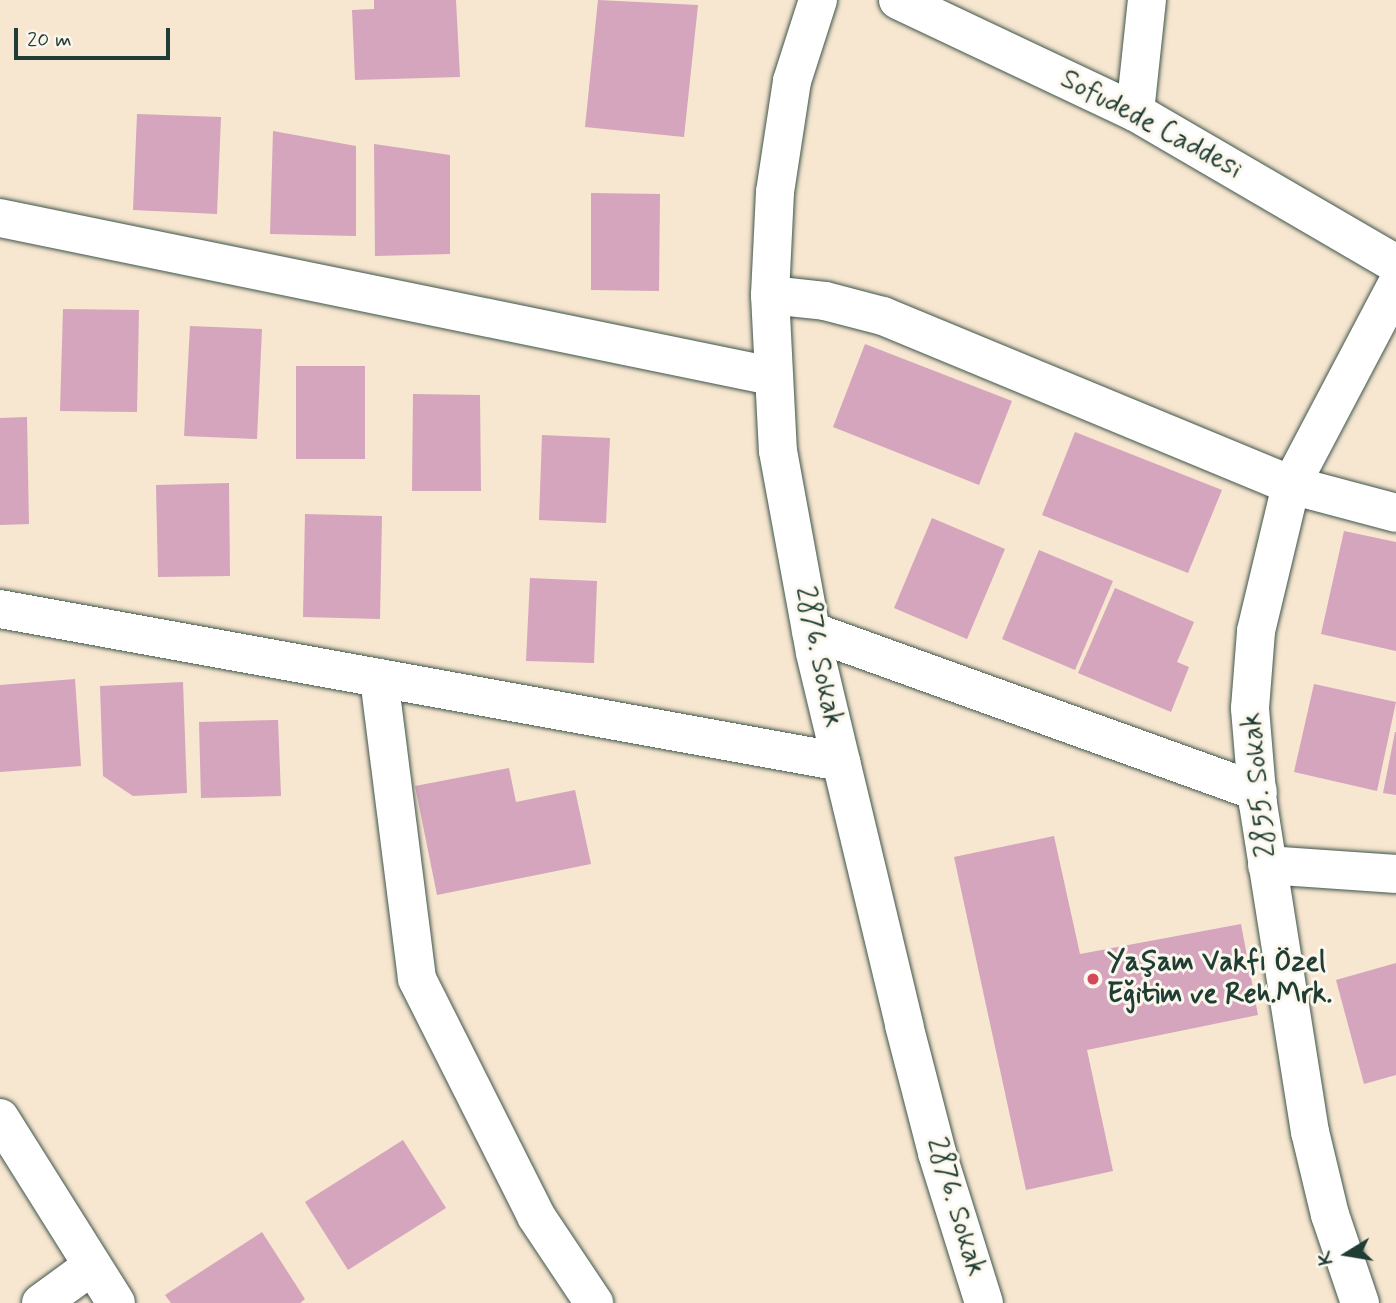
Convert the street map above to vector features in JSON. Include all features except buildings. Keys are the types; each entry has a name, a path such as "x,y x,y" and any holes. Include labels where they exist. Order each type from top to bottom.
{"street":[{"name":"2876. Sokak","path":"818,0 792,81 775,192 770,295 772,376 778,451 811,631 841,762 937,1153 984,1303"},
{"name":"Sofudede Caddesi","path":"898,0 1135,112 1396,264"},
{"path":"1135,112 1147,0"},
{"path":"0,218 772,376"},
{"name":"2855. Sokak","path":"1360,1303 1330,1215 1310,1132 1267,865 1250,708 1256,631 1292,485 1396,286"},
{"path":"770,295 825,301 883,316 1292,485 1396,513"},
{"path":"0,609 841,762"},
{"path":"811,631 1258,792"},
{"path":"379,678 417,979 536,1216 594,1303"},
{"path":"1267,865 1396,874"},
{"path":"0,1118 116,1303"},
{"path":"41,1303 92,1266"}],"place":[{"name":"Yaşam Vakfı Özel Eğitim ve Reh.Mrk.","path":"1093,979"}]}
